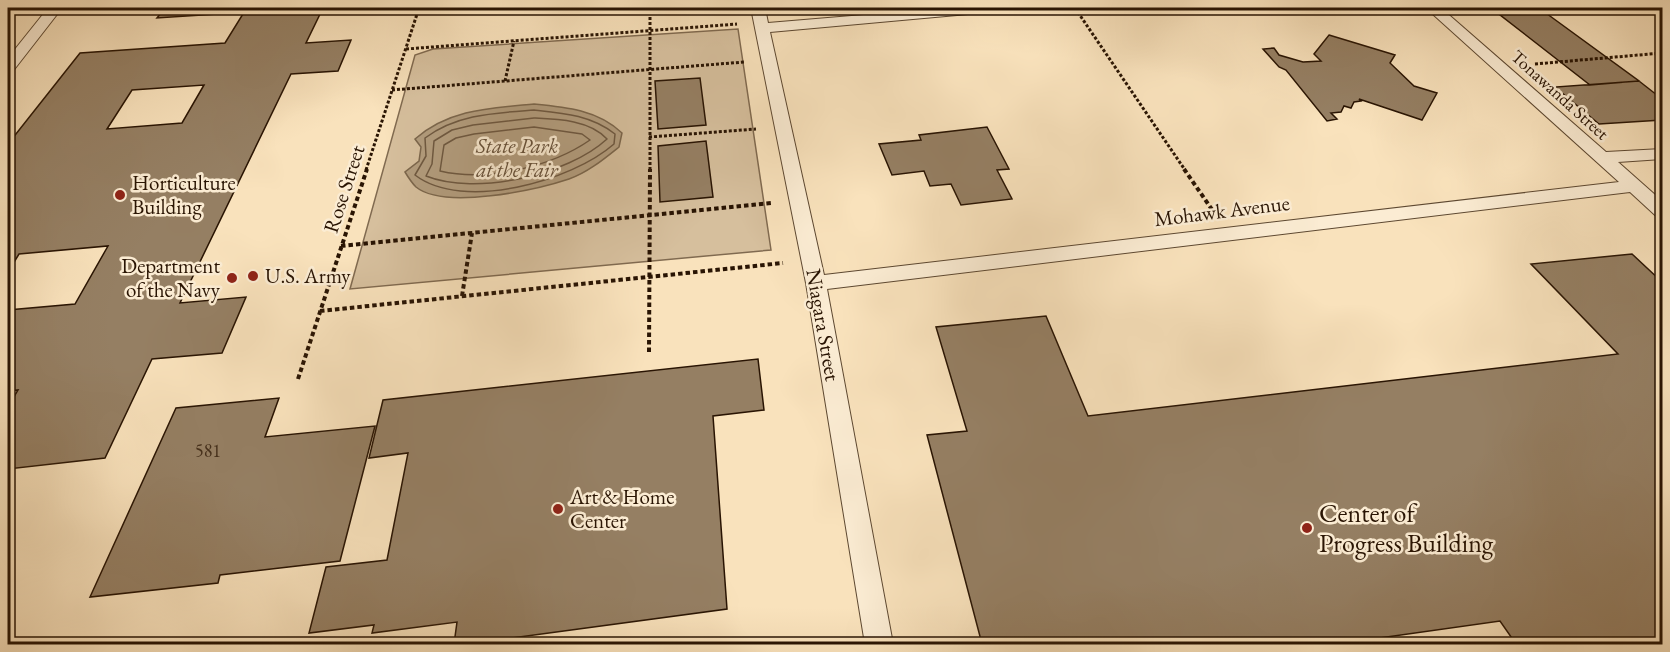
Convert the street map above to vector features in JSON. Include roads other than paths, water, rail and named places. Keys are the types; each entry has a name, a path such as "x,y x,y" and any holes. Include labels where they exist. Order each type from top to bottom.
{"lane":[{"path":"10,61 55,8"},
{"path":"760,19 990,8"},
{"name":"Tonawanda Street","path":"1433,8 1662,211"},
{"name":"Niagara Street","path":"760,19 816,283 879,645"},
{"path":"1602,158 1662,154"},
{"name":"Mohawk Avenue","path":"816,283 1634,186"}],"water":[{"path":"534,104 570,108 603,119 622,133 619,147 589,169 569,179 491,196 447,197 429,194 416,187 405,172 419,161 421,147 415,139 442,121 471,112"}],"place":[{"name":"Horticulture Building","path":"120,195"},
{"name":"U.S. Army","path":"253,276"},
{"name":"Department of the Navy","path":"232,278"},
{"name":"Art & Home Center","path":"558,509"},
{"name":"Center of Progress Building","path":"1307,528"}],"park label":[{"name":"State Park at the Fair","path":"517,158"}]}
